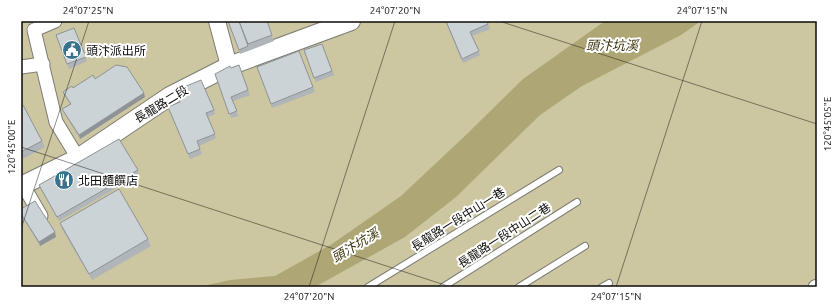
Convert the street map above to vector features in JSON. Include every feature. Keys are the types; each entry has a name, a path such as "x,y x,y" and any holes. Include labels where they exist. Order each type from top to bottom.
{"main road":[{"name":"長龍路二段","path":"22,185 78,158 170,96 229,66 350,21"}],"street":[{"path":"217,21 229,66"},
{"path":"55,22 34,30 56,122 78,158"},
{"path":"21,67 43,64"},
{"path":"22,185 48,229"}],"lane":[{"name":"長龍路一段中山一巷","path":"368,287 559,170"},
{"name":"長龍路一段中山二巷","path":"443,287 577,202"},
{"path":"519,287 585,246"},
{"path":"602,287 609,283"}],"shaded area":[{"path":"21,21 817,21 817,287 21,287"}],"water":[{"name":"頭汴坑溪","path":"605,21 701,21 681,35 582,86 540,115 456,197 405,237 315,287 199,287 230,280 275,276 332,244 401,196 523,79"}],"building":[{"path":"228,21 239,21 248,46 239,50"},
{"path":"239,21 267,21 272,35 248,44"},
{"path":"446,21 487,21 488,24 470,32 479,51 462,59"},
{"name":"頭汴派出所","path":"74,28 86,57 67,64 56,35"},
{"path":"322,44 332,71 314,78 304,50"},
{"path":"299,51 313,87 271,104 257,67"},
{"path":"116,65 127,67 144,93 79,135 62,109 71,104 63,92 72,86 73,88 93,75 95,79"},
{"path":"239,65 248,90 231,97 237,111 229,114 215,74 230,66 231,68"},
{"path":"201,80 214,110 206,113 215,134 197,141 200,149 188,154 168,107 180,102 178,95 186,92 184,87"},
{"path":"23,105 42,141 21,152 21,106"},
{"path":"119,139 138,170 57,217 39,185"},
{"path":"119,189 148,239 89,274 60,223"},
{"path":"35,201 55,232 39,242 21,214 21,209"}],"place":[{"name":"頭汴派出所","path":"72,50"},
{"name":"北田麵饌店","path":"64,180"}]}
